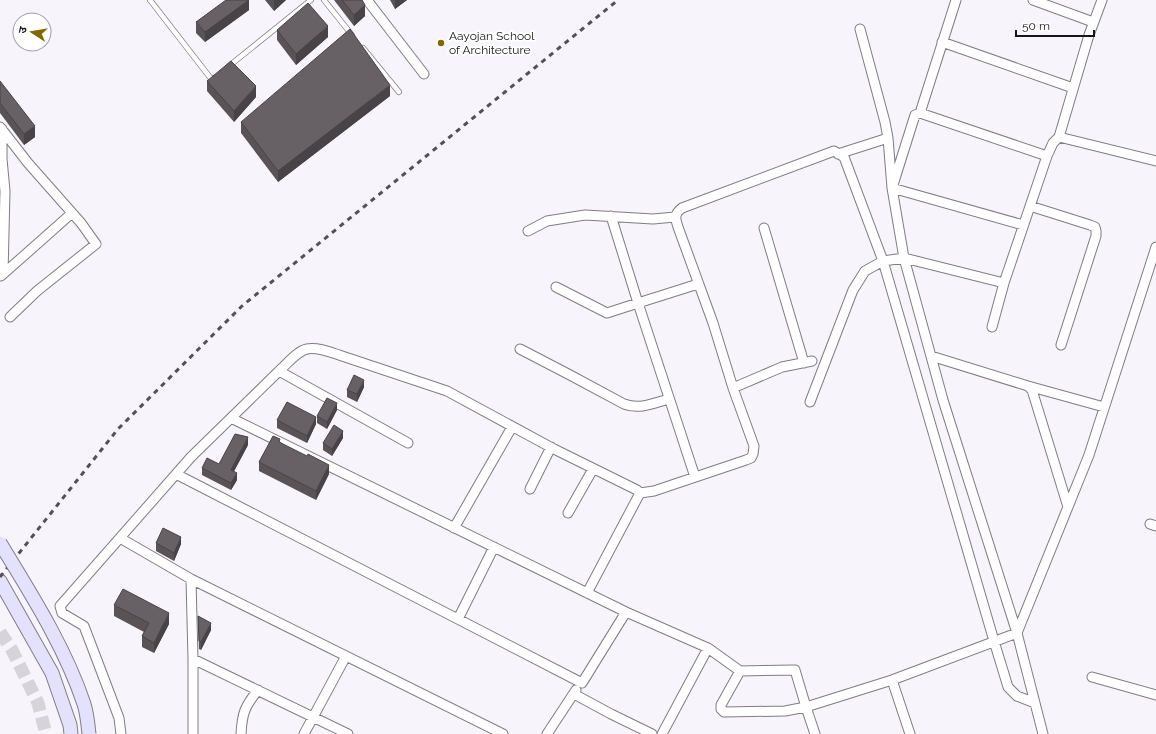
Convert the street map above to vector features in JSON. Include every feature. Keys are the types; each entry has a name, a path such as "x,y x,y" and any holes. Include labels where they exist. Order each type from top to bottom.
{"main road":[{"path":"0,543 29,590 64,656 84,705 89,734"},
{"path":"0,581 52,673 70,725 71,734"}],"street":[{"path":"367,0 424,74"},
{"path":"920,113 956,0"},
{"path":"1033,0 1093,22"},
{"path":"992,327 1004,283 1023,225 1047,156 1053,143 1059,137 1093,22 1102,0"},
{"path":"860,30 885,122 888,138 892,188 904,258 943,400 1017,633 1043,734"},
{"path":"942,42 1073,88"},
{"path":"892,188 915,115 920,113 1047,156"},
{"path":"1,128 3,196 1,276"},
{"path":"1,128 28,163 72,213 96,244 37,291 10,316"},
{"path":"1059,137 1156,161"},
{"path":"838,154 888,138"},
{"path":"640,493 654,490 746,460 753,454 754,446 733,388 713,323 675,217 676,213 682,208 834,152 844,157 883,261 1008,687 1017,696 1035,703"},
{"path":"892,188 1023,225"},
{"path":"1030,206 1090,225 1095,227 1096,231 1096,236 1061,345"},
{"path":"1,276 72,213"},
{"path":"528,231 547,221 585,215 653,219 675,217"},
{"path":"611,216 695,477"},
{"path":"733,388 782,367 808,362 764,228"},
{"path":"740,671 722,705 721,709 724,712 785,711 806,707 892,680 1017,633 1089,455 1156,247"},
{"path":"810,402 853,290 865,271 883,261 904,258 1004,283"},
{"path":"556,287 607,313 698,284"},
{"path":"121,734 119,718 84,626 62,613 60,606 191,457 279,371 305,349 311,348 323,351 447,391 512,427 592,469 637,490 640,493"},
{"path":"520,349 633,408 669,399"},
{"path":"931,356 1028,386 1104,407"},
{"path":"279,371 408,443"},
{"path":"1028,386 1032,390 1068,507"},
{"path":"231,418 626,612 708,648 740,671 795,670 815,734"},
{"path":"454,528 512,427"},
{"path":"530,489 551,447"},
{"path":"568,513 592,469"},
{"path":"176,474 582,682"},
{"path":"588,593 640,493"},
{"path":"120,538 190,579 503,734"},
{"path":"458,619 494,547"},
{"path":"190,579 193,659 193,734"},
{"path":"547,734 626,612"},
{"path":"662,734 708,648"},
{"path":"304,734 346,656"},
{"path":"193,659 348,734"},
{"path":"1092,677 1156,695"},
{"path":"892,680 910,734"},
{"path":"242,734 242,718 248,704 258,690"},
{"path":"574,694 652,734"}],"lane":[{"path":"150,0 212,80 218,75"},
{"path":"224,70 311,0"},
{"path":"324,0 354,37"},
{"path":"359,43 399,92"}],"building":[{"path":"226,0 249,0 205,32 196,22"},
{"path":"342,0 362,0 365,5 354,15"},
{"path":"308,3 328,26 296,54 277,30"},
{"path":"350,29 390,85 278,171 241,122"},
{"path":"231,61 256,86 234,111 207,81"},
{"path":"0,81 35,126 24,134 0,103"},
{"path":"354,375 364,380 357,394 347,390"},
{"path":"327,398 337,403 327,422 317,416"},
{"path":"287,402 316,417 307,436 277,420"},
{"path":"334,425 343,431 332,449 323,443"},
{"path":"235,434 248,437 231,470 237,473 231,483 202,468 207,458 219,464"},
{"path":"273,436 280,439 279,442 307,456 308,454 329,465 316,491 259,462"},
{"path":"163,528 181,537 174,553 156,543"},
{"path":"123,589 169,613 154,643 142,636 149,623 114,605"},
{"path":"198,616 211,623 201,642 199,641"}],"tunnel":[{"path":"0,632 12,650 38,703 46,734"}],"railway":[{"path":"0,577 118,429 242,306 618,0"}],"place":[{"name":"Aayojan School of Architecture","path":"441,43"}]}
